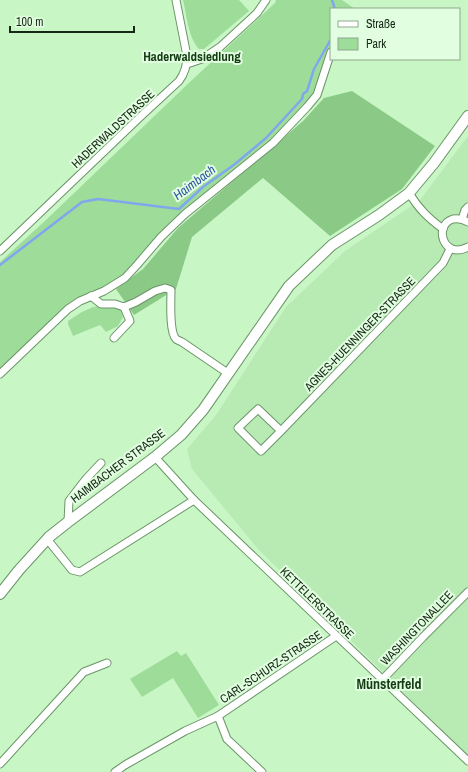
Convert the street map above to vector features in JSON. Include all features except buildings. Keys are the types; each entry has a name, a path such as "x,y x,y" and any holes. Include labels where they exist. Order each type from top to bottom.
{"main road":[{"name":"HAIMBACHER STRASSE","path":"0,594 47,539 156,457 181,435 203,410 289,286 332,245 379,215 409,193 434,164 468,116"}],"street":[{"path":"176,0 186,48 187,64 202,59 220,47 257,13 266,0"},
{"path":"0,374 68,309 80,300 104,292 125,278 185,214 272,143 307,108 317,95 330,55"},
{"name":"HADERWALDSTRASSE","path":"0,251 179,81 184,74 187,64"},
{"path":"409,193 418,206 432,221 443,229"},
{"path":"468,207 465,210 465,220 456,218 450,220 443,229 442,236 445,244 450,249 462,250 468,247"},
{"name":"AGNES-HUENNINGER-STRASSE","path":"281,431 258,409 238,428 261,451 281,431 443,263 450,249"},
{"path":"91,296 100,304 115,304 124,307 136,302 155,290 165,288 171,290 172,331 176,339 229,374"},
{"path":"114,338 130,321 124,307"},
{"name":"KETTELERSTRASSE","path":"156,457 194,500 468,761"},
{"name":"HAIMBACHER STRASSE","path":"68,522 69,502 86,479 101,463"},
{"path":"47,539 72,570 80,572 194,500"},
{"name":"WASHINGTONALLEE","path":"382,680 468,592"},
{"name":"CARL-SCHURZ-STRASSE","path":"115,772 185,731 218,716 336,636"},
{"path":"0,764 84,672 107,663"},
{"name":"CARL-SCHURZ-STRASSE","path":"218,716 227,739 262,772"}],"shaded area":[{"path":"352,91 435,146 402,189 330,236 263,178 192,237 176,289 134,315 116,289 143,269 178,228 303,121 324,98"},
{"path":"468,136 468,756 258,549 192,469 187,449 216,415 286,307 345,251 420,200"}],"green space":[{"path":"183,0 239,0 249,11 204,49 199,49 192,39"},
{"path":"276,0 342,0 354,8 330,8 330,47 312,97 271,144 204,198 119,281 70,311 0,373 0,262 275,3"},
{"path":"106,305 120,307 123,317 118,326 106,332 100,325 73,336 68,321 93,307"},
{"path":"177,651 181,656 186,653 219,705 198,718 173,678 142,697 130,679"}],"waterway":[{"name":"Haimbach","path":"332,0 335,8"},
{"name":"Haimbach","path":"0,265 82,202 98,199 179,209 203,187 235,164 266,138 302,99 303,94 307,91 314,69 330,41"}],"district":[{"name":"Haderwaldsiedlung","path":"192,56"},
{"name":"Münsterfeld","path":"389,684"}]}
